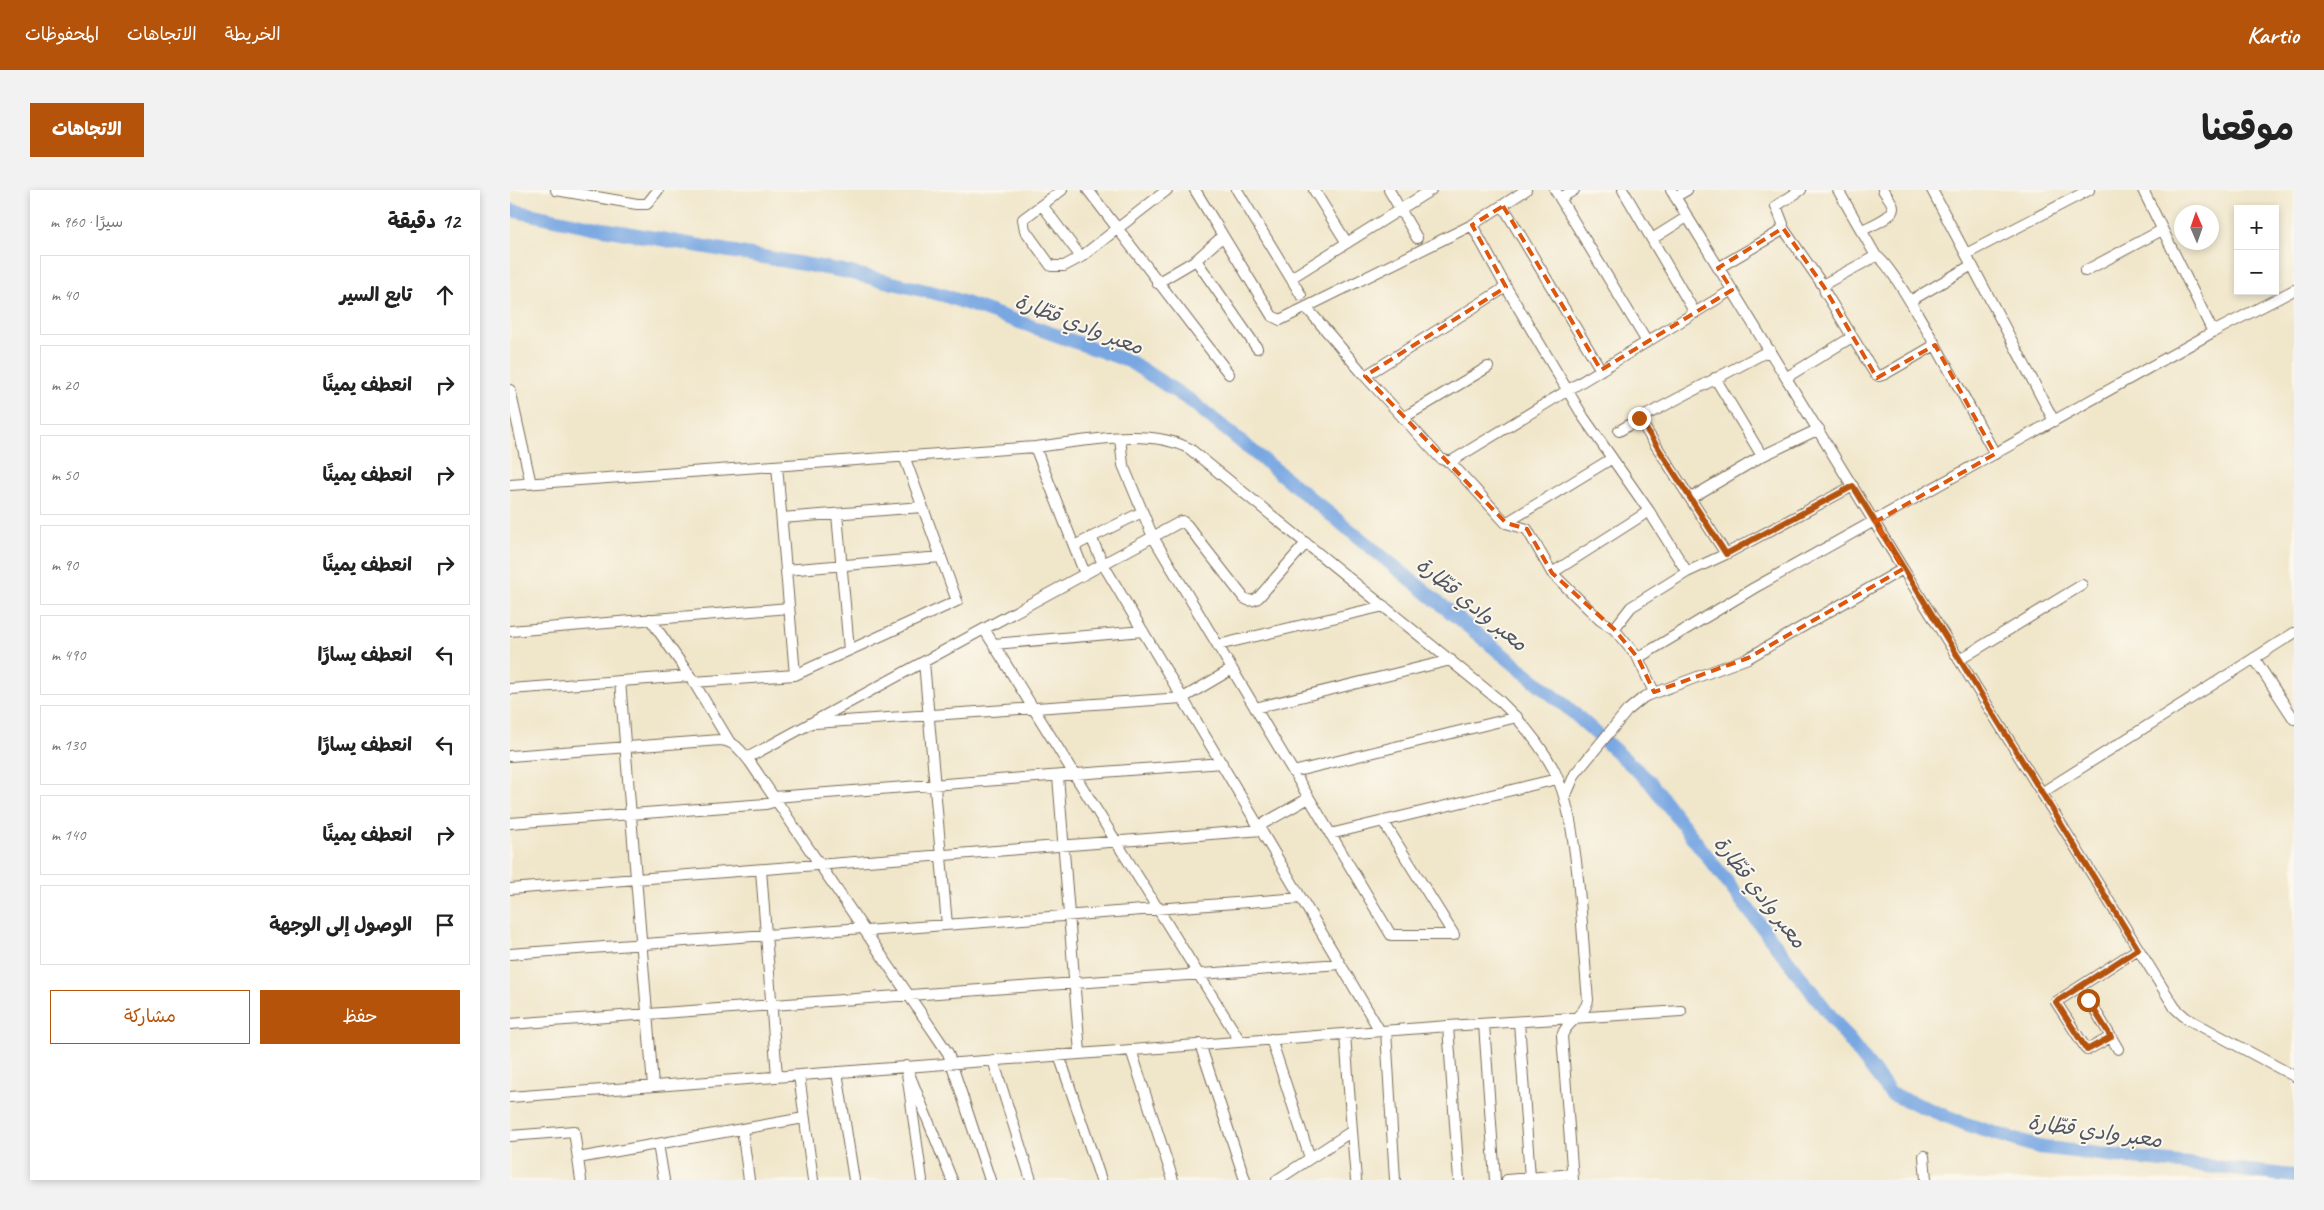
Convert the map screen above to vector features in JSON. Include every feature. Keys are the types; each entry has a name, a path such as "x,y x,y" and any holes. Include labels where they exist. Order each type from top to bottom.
{"street":[{"path":"556,190 636,204 647,204 658,190"},
{"path":"1062,190 1023,219 1025,230 1051,266 1064,266 1081,257 1167,190"},
{"path":"1088,190 1157,283 1229,374"},
{"path":"1195,190 1274,318 1280,320 1472,225 1526,190"},
{"path":"1237,190 1301,295"},
{"path":"1314,190 1347,243"},
{"path":"1389,190 1417,238"},
{"path":"1291,278 1431,190"},
{"path":"1574,190 1558,194 1647,342"},
{"path":"1623,190 1695,312"},
{"path":"1687,190 1673,193 1687,218 1787,377 1903,569 2043,792 2138,949 2181,1015 2294,1076"},
{"path":"1801,190 1776,206 1783,228 1824,287 1824,292 1875,374 1879,376 1935,345"},
{"path":"1838,190 1876,256 1884,261 1910,301 1995,454"},
{"path":"1861,231 1890,215 1893,210 1893,205 1884,190"},
{"path":"1932,190 2054,421"},
{"path":"1966,254 2089,190"},
{"path":"2143,190 2213,332"},
{"path":"1042,205 1081,257"},
{"path":"1503,206 1601,370"},
{"path":"1652,239 1687,218"},
{"path":"1472,225 1567,390 1611,459 1649,510 1687,572"},
{"path":"1718,268 1783,228"},
{"path":"2085,271 2162,230"},
{"path":"1157,283 1196,260 1223,236"},
{"path":"1824,287 1828,282 1876,256"},
{"path":"1196,260 1257,348"},
{"path":"1910,301 1972,265"},
{"path":"1365,376 1506,287"},
{"path":"1450,462 1732,290"},
{"path":"1638,658 1754,588 2213,332 2294,290"},
{"path":"1306,307 1365,376 1441,459 1450,462 1506,523 1527,529 1552,573 1600,620 1614,629 1638,658 1654,692"},
{"path":"1787,377 1852,337"},
{"path":"1619,431 1639,418 1770,350"},
{"path":"1403,418 1488,367"},
{"path":"1715,378 1762,456"},
{"path":"510,390 515,433 531,484"},
{"path":"1639,418 1726,554"},
{"path":"1691,498 1762,456 1818,429"},
{"path":"510,485 1035,447 1120,438 1162,439 1185,446 1451,660 1517,717 1532,735 1556,775 1565,797 1572,835 1580,894 1588,1000 1586,1007 1565,1028 1562,1039 1572,1177 1507,1180"},
{"path":"1120,438 1123,465 1153,537 1391,935 1454,934 1382,821"},
{"path":"1035,447 1086,574"},
{"path":"510,689 620,681 795,675 957,601 904,456"},
{"path":"1506,523 1611,459"},
{"path":"778,466 795,675"},
{"path":"1614,629 1631,607 1687,572 1726,554 1853,486"},
{"path":"782,518 922,507"},
{"path":"1552,573 1649,510"},
{"path":"1074,546 1142,512"},
{"path":"837,514 849,650"},
{"path":"747,758 1182,521 1187,524 1248,601 1254,601 1259,597 1306,543"},
{"path":"1091,537 1103,564 1182,698 1340,964 1383,1031 1395,1180"},
{"path":"786,570 941,557"},
{"path":"1565,797 1575,774 1627,711 1654,692 1748,658 1903,569"},
{"path":"1959,660 2082,585"},
{"path":"1218,645 1384,606"},
{"path":"510,631 789,608"},
{"path":"650,619 691,679 729,741 747,758 776,799 948,1052 990,1180"},
{"path":"984,629 1240,1042"},
{"path":"994,644 1143,631"},
{"path":"2043,792 2294,633"},
{"path":"2254,658 2294,719"},
{"path":"1256,708 1451,660"},
{"path":"924,662 933,786 947,925"},
{"path":"812,723 1182,698 1232,669"},
{"path":"620,681 638,880 653,1086"},
{"path":"1293,772 1517,717"},
{"path":"510,756 729,741"},
{"path":"510,823 766,804 776,799 1222,763"},
{"path":"1330,834 1556,775 1575,774"},
{"path":"1058,776 1080,1054"},
{"path":"510,889 1116,842 1260,828 1309,798"},
{"path":"761,870 777,1076"},
{"path":"510,954 766,935 947,925 1301,898"},
{"path":"2111,1037 2087,1050 2056,1002 2138,949"},
{"path":"510,1024 1340,964"},
{"path":"2088,1000 2118,1049"},
{"path":"510,1097 1200,1044 1448,1026 1576,1019 1681,1010"},
{"path":"1519,1022 1530,1178"},
{"path":"1484,1024 1495,1180"},
{"path":"1448,1026 1459,1180"},
{"path":"1344,1034 1356,1180"},
{"path":"1271,1039 1310,1158"},
{"path":"1200,1044 1245,1180"},
{"path":"1131,1050 1173,1180"},
{"path":"1059,1055 1101,1180"},
{"path":"993,1060 1031,1180"},
{"path":"906,1066 922,1180"},
{"path":"906,1066 952,1180"},
{"path":"837,1072 854,1180"},
{"path":"798,1075 813,1180"},
{"path":"578,1158 804,1118"},
{"path":"742,1129 749,1180"},
{"path":"510,1136 574,1131 581,1180"},
{"path":"1277,1180 1289,1176 1310,1158 1352,1131"},
{"path":"658,1144 664,1180"},
{"path":"1924,1156 1926,1180"}],"highlighted area":[{"path":"1503,206 1601,370 1732,290 1718,268 1783,228 1824,287 1877,378 1935,345 1995,454 1875,522 1903,569 1748,658 1654,692 1638,658 1614,629 1552,573 1527,529 1506,523 1365,376 1506,287 1472,225"}],"waterway":[{"name":"معبر وادي قطّارة","path":"510,210 592,227 843,271 943,295 1129,361 1191,401 1567,707 1649,781 1891,1094 1966,1124 2038,1147 2294,1176"}],"route":[{"path":"1639,418 1726,554 1853,486 2138,949 2056,1002 2087,1050 2111,1037 2088,1000"}]}
